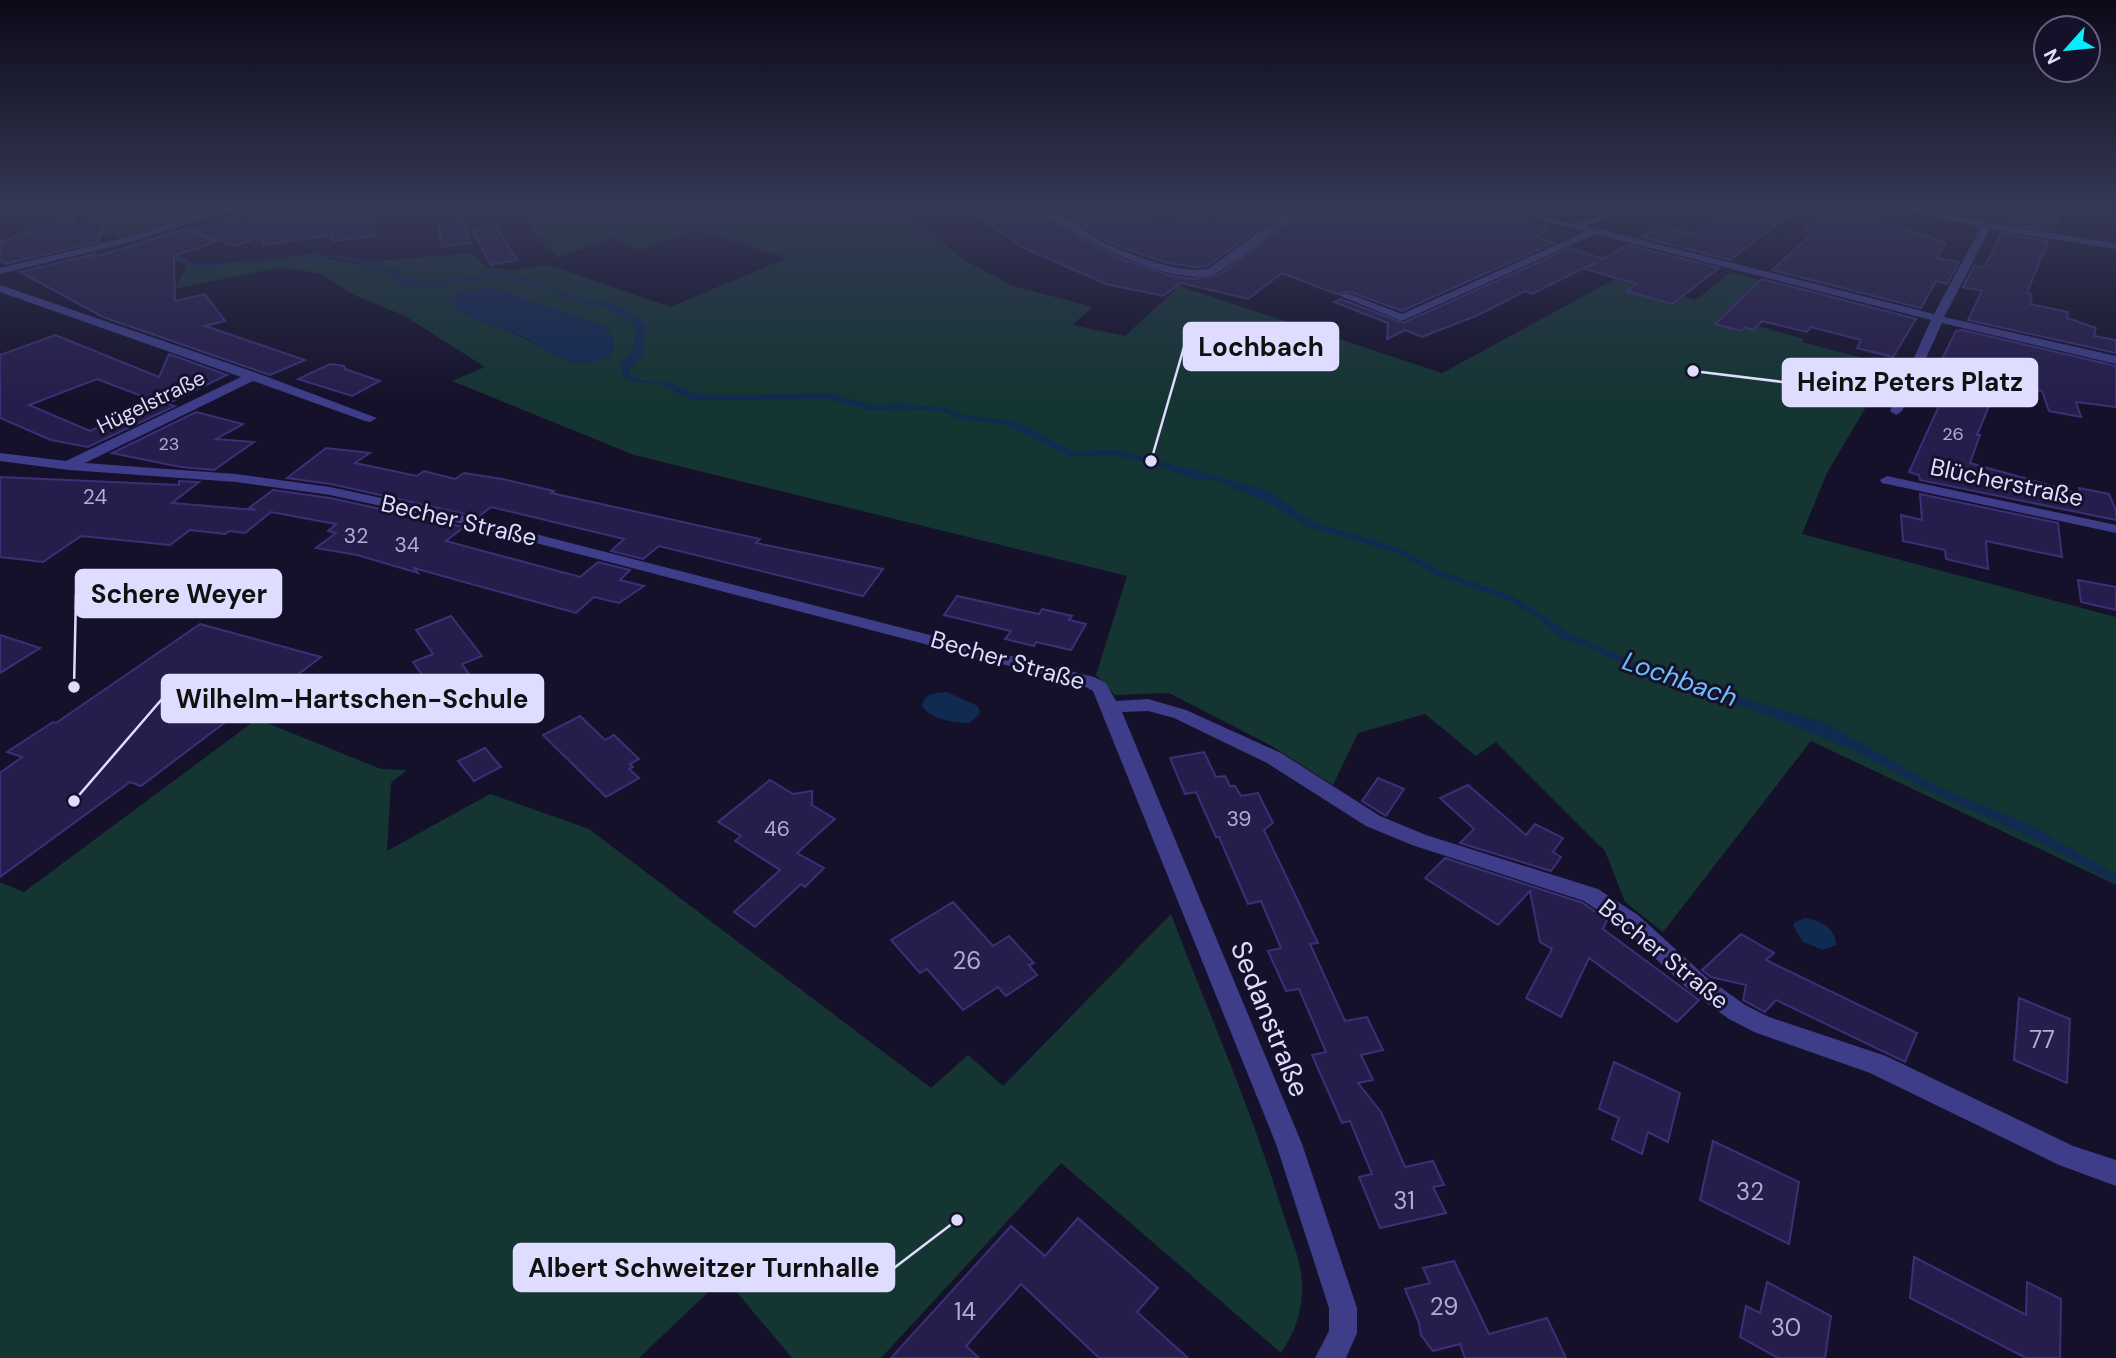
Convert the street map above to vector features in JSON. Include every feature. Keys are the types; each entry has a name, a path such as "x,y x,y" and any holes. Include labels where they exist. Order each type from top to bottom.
{"street":[{"path":"1178,271 1192,275 1212,271"},
{"path":"1343,295 1402,318 1505,271"},
{"path":"1752,271 1937,319 2116,360"},
{"path":"1896,411 1937,319 1963,271"},
{"name":"Hügelstraße","path":"0,288 370,418"},
{"name":"Hügelstraße","path":"69,466 253,376"},
{"name":"Becher Straße","path":"3,460 250,480 330,491 452,517 1077,678 1100,687 1111,707 1148,705 1181,714 1263,752 1373,821 1500,868 1591,895 1630,921 1698,983 1737,1013 1762,1025 1877,1065 2068,1156 2116,1172"},
{"name":"Blücherstraße","path":"1888,480 2116,529"},
{"name":"Sedanstraße","path":"1111,707 1289,1144 1328,1257 1344,1320 1343,1333 1330,1358"}],"green space":[{"path":"184,271 260,271 175,289"},
{"path":"306,271 381,271 393,276 402,273 398,271 568,271 670,307 755,271 985,271 1013,286 1093,307 1072,325 1125,336 1179,286 1442,373 1617,278 1696,300 1730,272 1763,281 1721,316 1804,339 1802,342 1878,362 1874,370 1886,373 1827,473 1802,534 2116,617 2116,885 1811,741 1663,932 1625,902 1605,851 1496,742 1476,756 1425,714 1358,733 1333,785 1270,745 1169,693 1115,695 1096,675 1127,576 634,455 452,381 485,367 403,315 354,295 321,274","holes":["493,288 605,326 595,361 569,361 520,336 477,320 450,302 459,293"]},
{"path":"257,719 381,769 407,770 391,783 387,851 490,794 589,829 931,1088 968,1055 1003,1086 1171,914 1257,1135 1297,1255 1302,1282 1301,1301 1298,1319 1286,1345 1281,1353 1061,1163 881,1358 792,1358 724,1277 639,1358 0,1358 0,882 24,892"}],"water":[{"path":"380,271 396,271 416,281 440,282 505,271 589,301 613,303 647,325 642,356 630,367 630,375 645,381 666,382 696,394 733,396 830,393 871,405 901,404 947,408 964,415 1024,425 1071,451 1119,450 1267,490 1312,522 1400,548 1440,571 1511,595 1570,633 1632,661 1697,685 1824,722 1938,787 2033,826 2116,875 2116,884 2036,840 1932,792 1853,750 1772,717 1628,667 1590,648 1561,638 1540,619 1508,600 1435,575 1398,553 1306,526 1273,505 1216,480 1194,479 1149,462 1117,456 1069,456 1007,425 957,418 942,411 869,410 828,399 691,400 661,385 637,382 622,376 621,363 632,352 637,328 607,308 584,304 502,274 439,287 403,286"},
{"path":"493,288 605,326 613,338 614,348 611,354 598,360 567,360 519,335 464,314 450,302 450,298 459,293"},
{"path":"947,692 978,706 980,714 969,723 956,722 937,717 922,706 928,696"},
{"path":"1805,918 1826,926 1833,934 1836,945 1823,950 1803,942 1793,926 1795,922"}],"building":[{"path":"174,271 175,301 205,294 225,321 205,326 305,360 270,375 103,317 20,272"},
{"path":"1077,271 1157,271 1194,279 1224,271 1490,271 1402,311 1348,291 1336,294 1282,273 1248,299 1181,283 1163,296 1106,284"},
{"path":"1518,271 1577,271 1532,294 1525,291 1478,315 1422,337 1405,330 1387,339 1388,323 1334,302 1341,299 1403,323"},
{"path":"1593,271 1715,271 1672,304 1627,291 1637,284"},
{"path":"1777,271 1954,271 1947,284 1936,281 1921,308"},
{"path":"1971,271 2036,271 2027,293 2031,294 2030,304 2068,312 2067,318 2096,328 2094,336 2116,340 2116,353 1968,320 1982,291 1963,287"},
{"path":"1762,279 1916,319 1893,357 1857,348 1861,340 1811,327 1807,332 1762,321 1753,330 1745,327 1741,331 1715,324"},
{"path":"1962,330 2116,366 2116,407 2076,402 2081,417 2049,411 2042,391 1999,382 1977,435 1980,435 1970,463 2081,494 2079,488 2109,494 2116,510 2116,520 1920,480 1919,475 1909,472 1953,375 1943,372 1946,367 1939,365 1956,331"},
{"path":"55,335 159,377 169,354 227,375 167,404 175,406 88,447 51,440 0,418 0,355","holes":["97,379 155,401 90,431 29,405"]},
{"path":"330,364 344,366 345,369 380,381 352,396 298,379"},
{"path":"196,412 243,424 216,439 254,442 214,470 181,467 112,453"},
{"path":"326,448 370,453 355,463 417,476 424,471 455,479 464,473 502,479 554,491 551,493 760,539 756,543 883,569 863,596 659,546 643,559 611,551 624,539 491,507 478,517 331,484 287,478"},
{"path":"0,477 179,485 179,481 199,482 172,503 256,510 249,508 273,490 330,498 464,527 446,541 580,577 598,562 630,570 620,580 644,586 619,603 594,597 576,613 414,568 418,573 357,555 316,548 336,533 328,531 336,524 271,512 245,533 190,530 170,545 81,536 43,562 0,557"},
{"path":"1920,494 2058,523 2062,557 1986,541 1988,569 1946,559 1945,550 1903,541 1901,515 1922,520"},
{"path":"2078,580 2116,587 2116,610 2081,602"},
{"path":"957,596 1039,614 1042,609 1072,616 1069,620 1086,624 1071,650 1036,642 1034,646 1005,639 1011,631 944,615"},
{"path":"451,616 482,656 462,664 479,688 442,704 413,662 433,654 416,630"},
{"path":"200,624 321,657 251,710 244,708 141,786 130,782 0,877 0,773 22,757 7,752 53,722 56,723"},
{"path":"0,635 40,648 0,673"},
{"path":"580,716 605,740 614,735 639,759 630,764 633,767 629,769 639,778 606,797 543,735"},
{"path":"485,748 501,767 474,781 458,761"},
{"path":"1204,752 1216,777 1225,776 1230,786 1235,786 1241,796 1258,793 1273,823 1264,830 1318,943 1310,944 1345,1021 1367,1017 1383,1050 1361,1055 1373,1080 1358,1083 1381,1112 1405,1167 1433,1161 1444,1185 1433,1187 1446,1213 1380,1228 1359,1177 1372,1174 1350,1121 1342,1123 1312,1055 1326,1052 1299,989 1286,991 1268,951 1281,948 1261,901 1248,904 1196,792 1185,794 1170,758"},
{"path":"1378,778 1404,789 1386,816 1362,801"},
{"path":"770,780 793,794 812,791 812,805 835,819 797,853 824,868 805,887 801,884 755,927 734,912 780,870 735,841 741,836 718,822"},
{"path":"1468,785 1526,835 1535,824 1563,838 1553,852 1561,857 1551,871 1460,843 1474,829 1440,798"},
{"path":"1445,858 1583,903 1607,920 1603,929 1699,1000 1677,1022 1589,958 1561,1017 1526,998 1552,949 1540,942 1530,891 1498,925 1425,878"},
{"path":"953,902 993,946 1009,936 1034,963 1029,965 1037,975 1006,996 998,987 963,1010 927,969 920,973 891,940"},
{"path":"1741,934 1774,953 1766,960 1917,1033 1905,1062 1776,1000 1765,1012 1743,1000 1746,985 1711,977 1702,970"},
{"path":"2019,998 2070,1019 2067,1083 2014,1060"},
{"path":"1614,1062 1680,1093 1668,1142 1648,1132 1642,1154 1612,1139 1619,1118 1599,1109"},
{"path":"1713,1141 1799,1182 1789,1244 1700,1200"},
{"path":"1078,1218 1158,1288 1137,1312 1188,1358 1099,1358 1021,1284 966,1346 979,1358 891,1358 1011,1226 1045,1256"},
{"path":"1914,1257 2026,1315 2027,1282 2061,1299 2060,1358 2026,1358 1910,1298"},
{"path":"1454,1261 1489,1334 1547,1318 1566,1358 1465,1358 1460,1344 1433,1351 1421,1335 1405,1289 1430,1283 1423,1268"},
{"path":"1767,1282 1831,1316 1825,1358 1778,1358 1740,1337 1746,1306 1760,1313"}],"place":[{"name":"Heinz Peters Platz","path":"1693,371"},
{"name":"Lochbach","path":"1151,461"},
{"name":"Schere Weyer","path":"74,687"},
{"name":"Wilhelm-Hartschen-Schule","path":"74,801"},
{"name":"Albert Schweitzer Turnhalle","path":"957,1220"}]}
